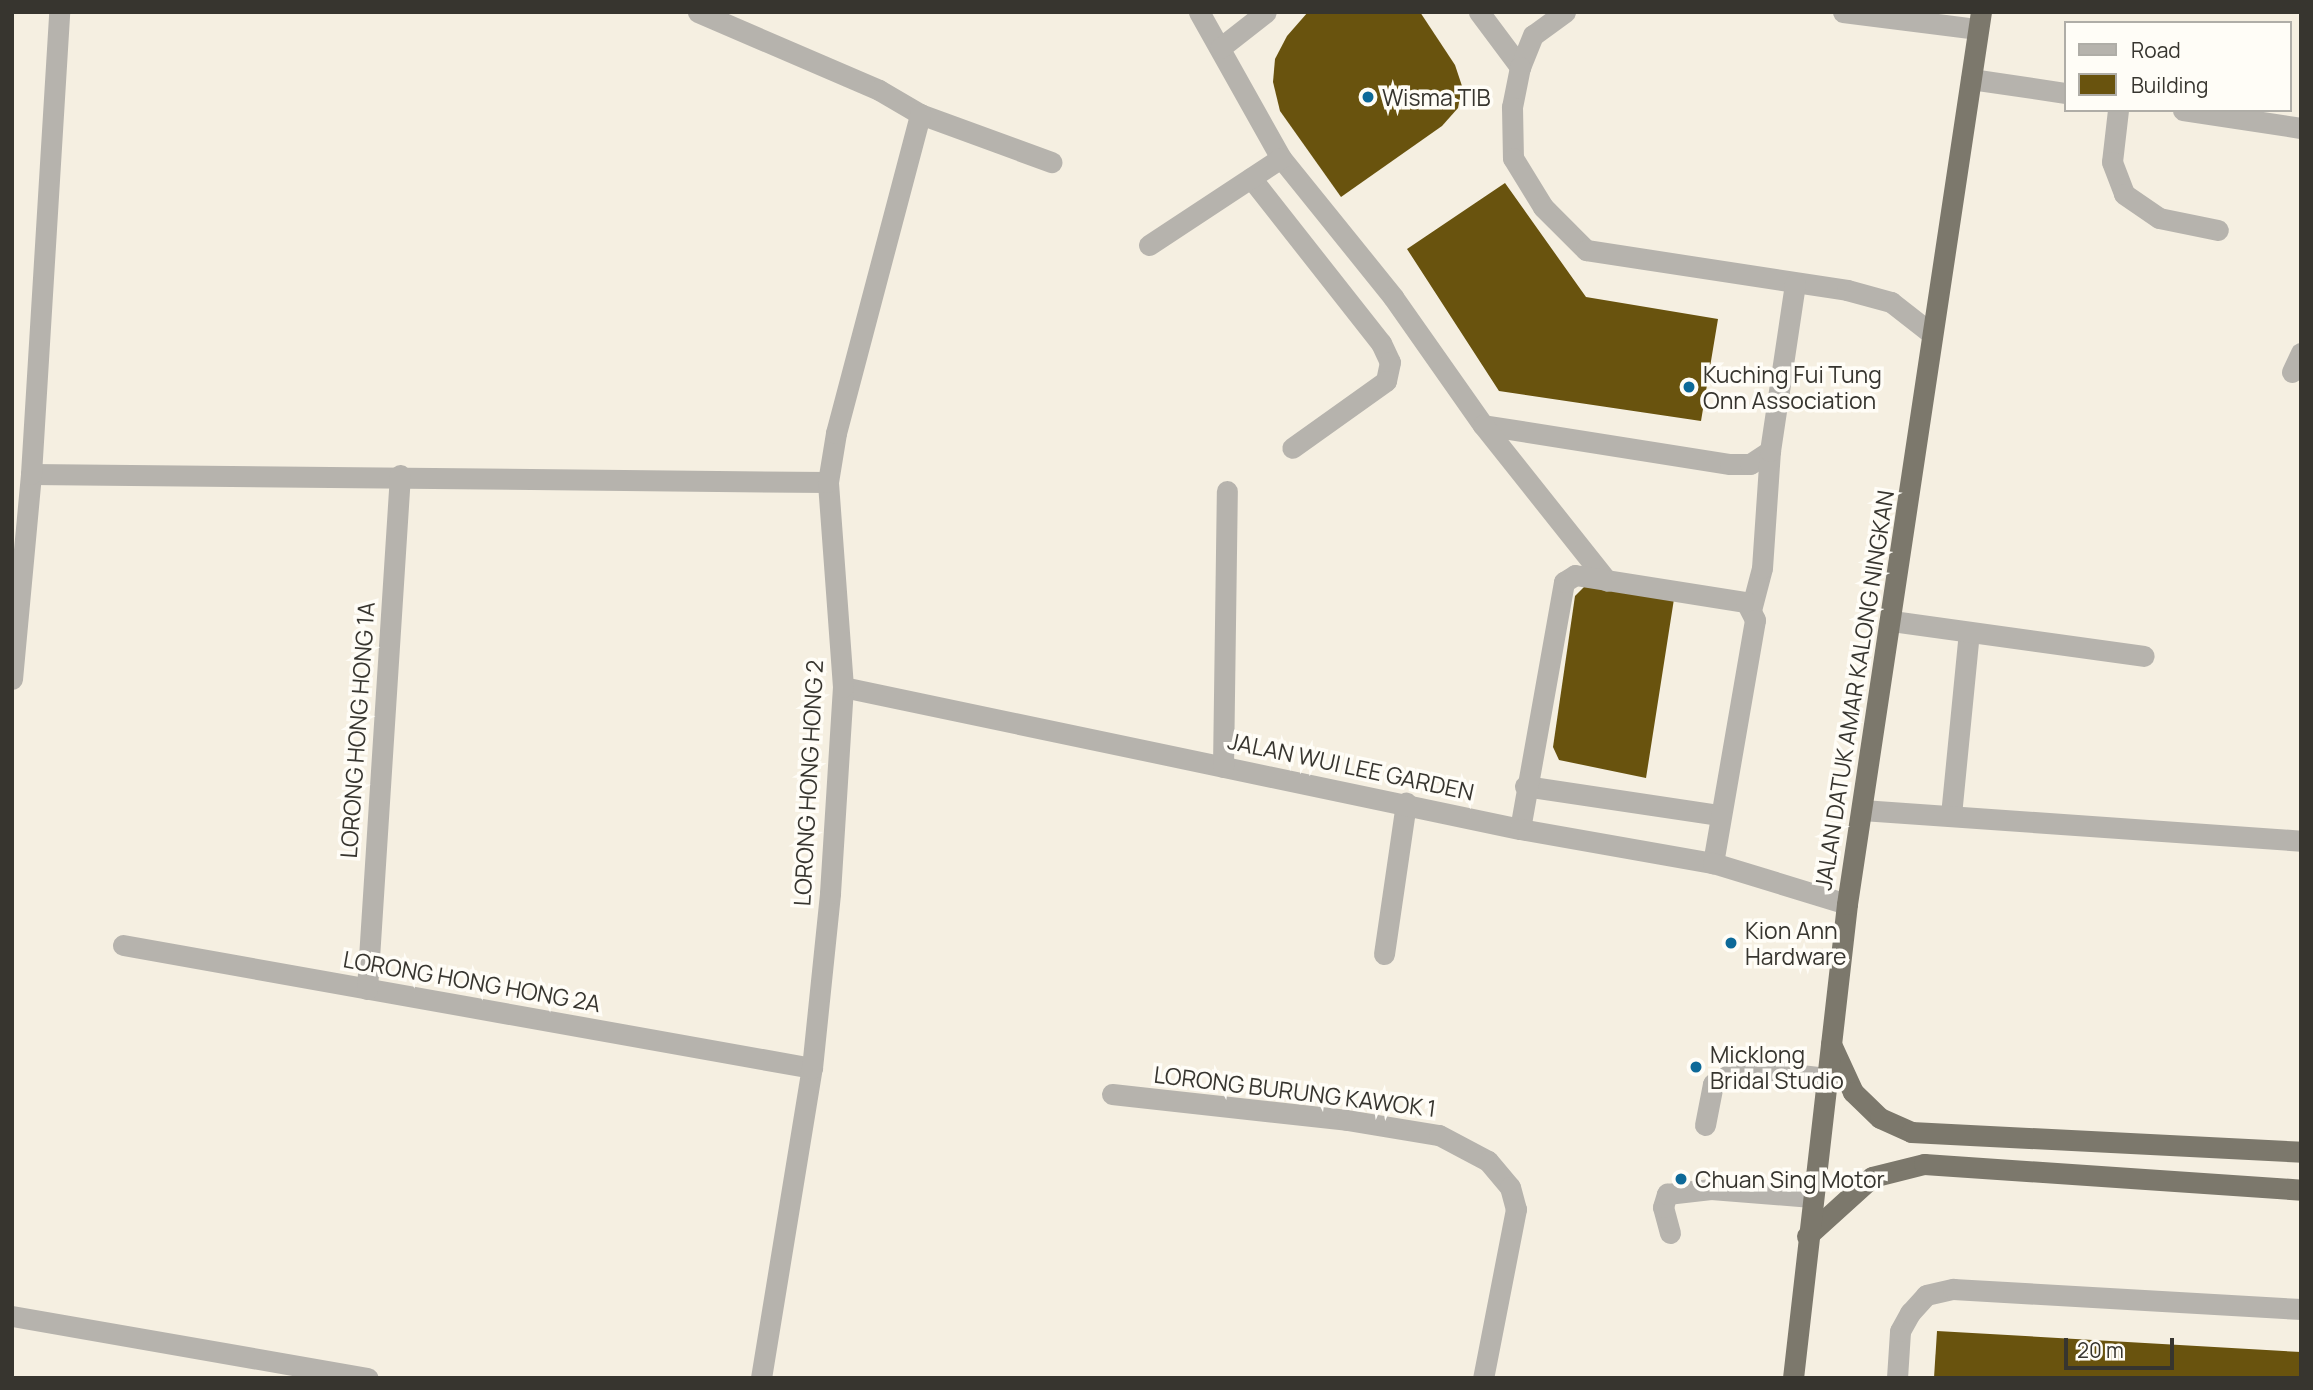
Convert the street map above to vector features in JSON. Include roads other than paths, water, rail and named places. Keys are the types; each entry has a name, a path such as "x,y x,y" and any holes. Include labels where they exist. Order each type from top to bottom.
{"highway":[{"name":"JALAN DATUK AMAR KALONG NINGKAN","path":"1794,1378 1807,1236 1847,904 1892,621 1980,21"},
{"path":"1831,1044 1853,1092 1880,1118 1911,1132 2301,1152"},
{"path":"1807,1236 1872,1177 1924,1164 2301,1190"}],"street":[{"path":"12,679 15,614 31,474 60,12"},
{"path":"698,12 880,90 919,114 1051,162"},
{"path":"1199,12 1281,158 1393,296 1483,425 1607,581"},
{"path":"1220,48 1266,12"},
{"path":"1479,12 1520,67"},
{"path":"1565,12 1533,35 1520,67 1512,107 1513,158 1543,208 1587,250 1847,290 1891,302 1932,334"},
{"path":"1836,12 1980,21"},
{"path":"1971,79 2064,93"},
{"path":"2118,112 2112,162 2124,194 2159,218 2218,230"},
{"path":"2196,112 2301,128"},
{"name":"LORONG HONG HONG 2","path":"761,1378 812,1068 830,893 843,687 828,482 836,433 919,114"},
{"path":"1149,245 1281,158"},
{"path":"1251,178 1381,343 1390,362 1386,382 1293,448"},
{"path":"1751,610 1762,568 1770,451 1795,284"},
{"path":"1483,425 1730,464 1750,464 1770,451"},
{"path":"31,474 400,475 828,482"},
{"name":"LORONG HONG HONG 1A","path":"367,989 400,475"},
{"path":"1223,767 1227,491"},
{"path":"1520,829 1525,786 1560,590 1575,575 1745,602 1755,620 1718,815 1713,863"},
{"path":"1892,621 1969,634 2144,656"},
{"path":"1951,815 1969,634"},
{"name":"JALAN WUI LEE GARDEN","path":"843,687 1520,829 1713,863 1847,904"},
{"path":"1525,786 1718,815"},
{"path":"1384,954 1406,803"},
{"path":"1863,810 2301,841"},
{"name":"LORONG HONG HONG 2A","path":"123,944 812,1068"},
{"path":"1705,1125 1713,1084 1730,1074 1757,1070 1826,1078"},
{"name":"LORONG BURUNG KAWOK 1","path":"1112,1094 1347,1120 1439,1135 1488,1161 1510,1187 1516,1209 1483,1378"},
{"path":"1670,1233 1663,1207 1667,1194 1711,1189 1812,1197"},
{"path":"1898,1378 1900,1331 1910,1313 1926,1295 1953,1289 2301,1310"},
{"path":"12,1316 368,1378"}],"place":[{"name":"Wisma TIB","path":"1368,97"},
{"name":"Kuching Fui Tung Onn Association","path":"1689,387"},
{"name":"Kion Ann Hardware","path":"1731,943"},
{"name":"Micklong Bridal Studio","path":"1696,1067"},
{"name":"Chuan Sing Motor","path":"1681,1179"}]}
